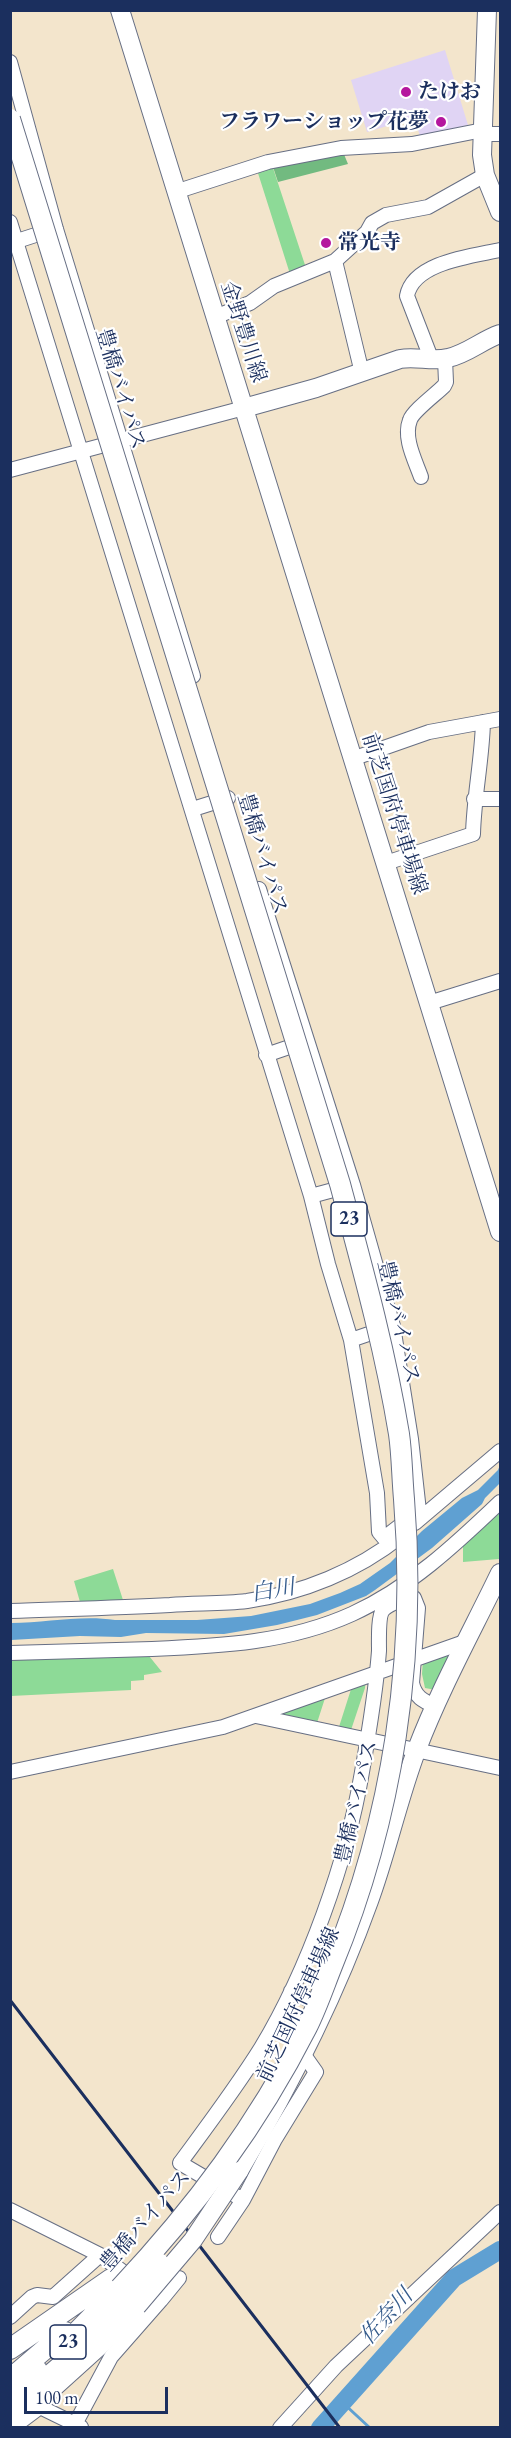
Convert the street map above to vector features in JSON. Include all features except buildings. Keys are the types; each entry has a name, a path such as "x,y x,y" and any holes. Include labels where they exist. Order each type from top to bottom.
{"highway":[{"name":"豊橋バイパス","path":"10,119 340,1184 371,1302 399,1435 407,1535 408,1596 404,1682 394,1758 359,1894 321,2005 264,2103 218,2173 186,2215 123,2291 36,2370 10,2390"},
{"name":"豊橋バイパス","path":"10,144 106,444 247,910 334,1186 365,1301 392,1434 401,1533 402,1595 397,1681 387,1757 365,1847 340,1931 298,2024 259,2097 216,2166 162,2234 123,2291 10,2379"},
{"path":"10,2349 123,2291"},
{"path":"29,2404 78,2350 123,2291"}],"main road":[{"name":"金野豊川線","path":"120,10 244,408 362,373 400,359 410,357 438,359 461,355 501,334"},
{"path":"487,10 489,132 485,175 501,212"},
{"name":"前芝国府停車場線","path":"244,408 501,1232"},
{"name":"前芝国府停車場線","path":"10,2427 29,2404 104,2342 123,2291 193,2240 239,2171 304,2055 321,2005 347,1959 370,1898 416,1751 435,1706 501,1573"}],"street":[{"path":"10,62 56,229 229,797 353,1185 393,1326 417,1481 419,1511 384,1538 378,1532 377,1493 351,1340 327,1264 311,1196 10,222"},
{"path":"175,192 227,174 340,148 412,144 489,132"},
{"path":"215,317 250,303 274,286 334,261 366,232 372,223 386,215 428,207 485,175"},
{"path":"17,241 56,229"},
{"path":"421,477 409,442 410,420 446,382 438,359 407,296 412,283 425,271 445,263 501,250"},
{"path":"334,261 362,373"},
{"path":"10,470 244,408"},
{"path":"352,759 429,732 501,719"},
{"path":"386,863 473,834 474,799 482,750 483,722"},
{"path":"193,809 229,797"},
{"path":"474,799 501,799"},
{"path":"429,1003 501,981"},
{"path":"266,1054 307,1041"},
{"path":"311,1196 353,1185"},
{"path":"351,1340 393,1326"},
{"path":"10,1611 247,1601 296,1590 338,1576 385,1548 501,1451"},
{"path":"377,1493 417,1481"},
{"path":"10,1653 238,1644 306,1631 354,1613 411,1579 454,1546 501,1502"},
{"path":"243,2200 180,2163 233,2091 262,2046 291,1991 320,1922 341,1861 356,1804 378,1672 381,1614 389,1605 411,1596 418,1608 414,1690 421,1700 435,1706"},
{"path":"10,1772 223,1726 467,1641"},
{"path":"255,1716 501,1768"},
{"path":"291,1991 321,2005"},
{"path":"218,2236 243,2200 275,2139 316,2072 304,2055"},
{"path":"10,2210 100,2255 161,2300"},
{"path":"280,2427 336,2366 501,2212"},
{"path":"10,2317 32,2297 37,2295 53,2297 100,2255"},
{"path":"29,2404 77,2426 111,2357 179,2278"}],"shaded area":[{"name":"たけお","path":"445,50 468,125 420,136 414,118 367,132 351,80"}],"green space":[{"path":"343,152 348,164 278,182 273,167"},
{"path":"272,165 306,268 290,274 257,170"},
{"path":"500,1507 499,1559 463,1562 463,1546"},
{"path":"113,1569 123,1600 80,1602 74,1581"},
{"path":"456,1647 436,1690 425,1688 422,1674 423,1659"},
{"path":"145,1651 162,1672 144,1675 144,1680 131,1681 131,1690 11,1696 10,1657"},
{"path":"366,1678 365,1688 350,1733 338,1730 353,1683"},
{"path":"327,1692 316,1726 267,1716"}],"water":[{"path":"500,1465 500,1483 482,1504 432,1548 366,1596 317,1615 224,1634 146,1633 121,1637 80,1636 11,1640 11,1623 89,1618 197,1620 251,1616 310,1604 360,1584 390,1563 422,1531 462,1498 478,1490 498,1470"}],"waterway":[{"name":"佐奈川","path":"320,2428 454,2278 500,2250"},
{"path":"342,2402 370,2428"}],"railway":[{"path":"10,2000 340,2428"}],"place":[{"name":"たけお","path":"406,92"},
{"name":"フラワーショップ花夢","path":"441,122"},
{"name":"常光寺","path":"326,243"}],"water label":[{"name":"白川","path":"273,1591"}]}
